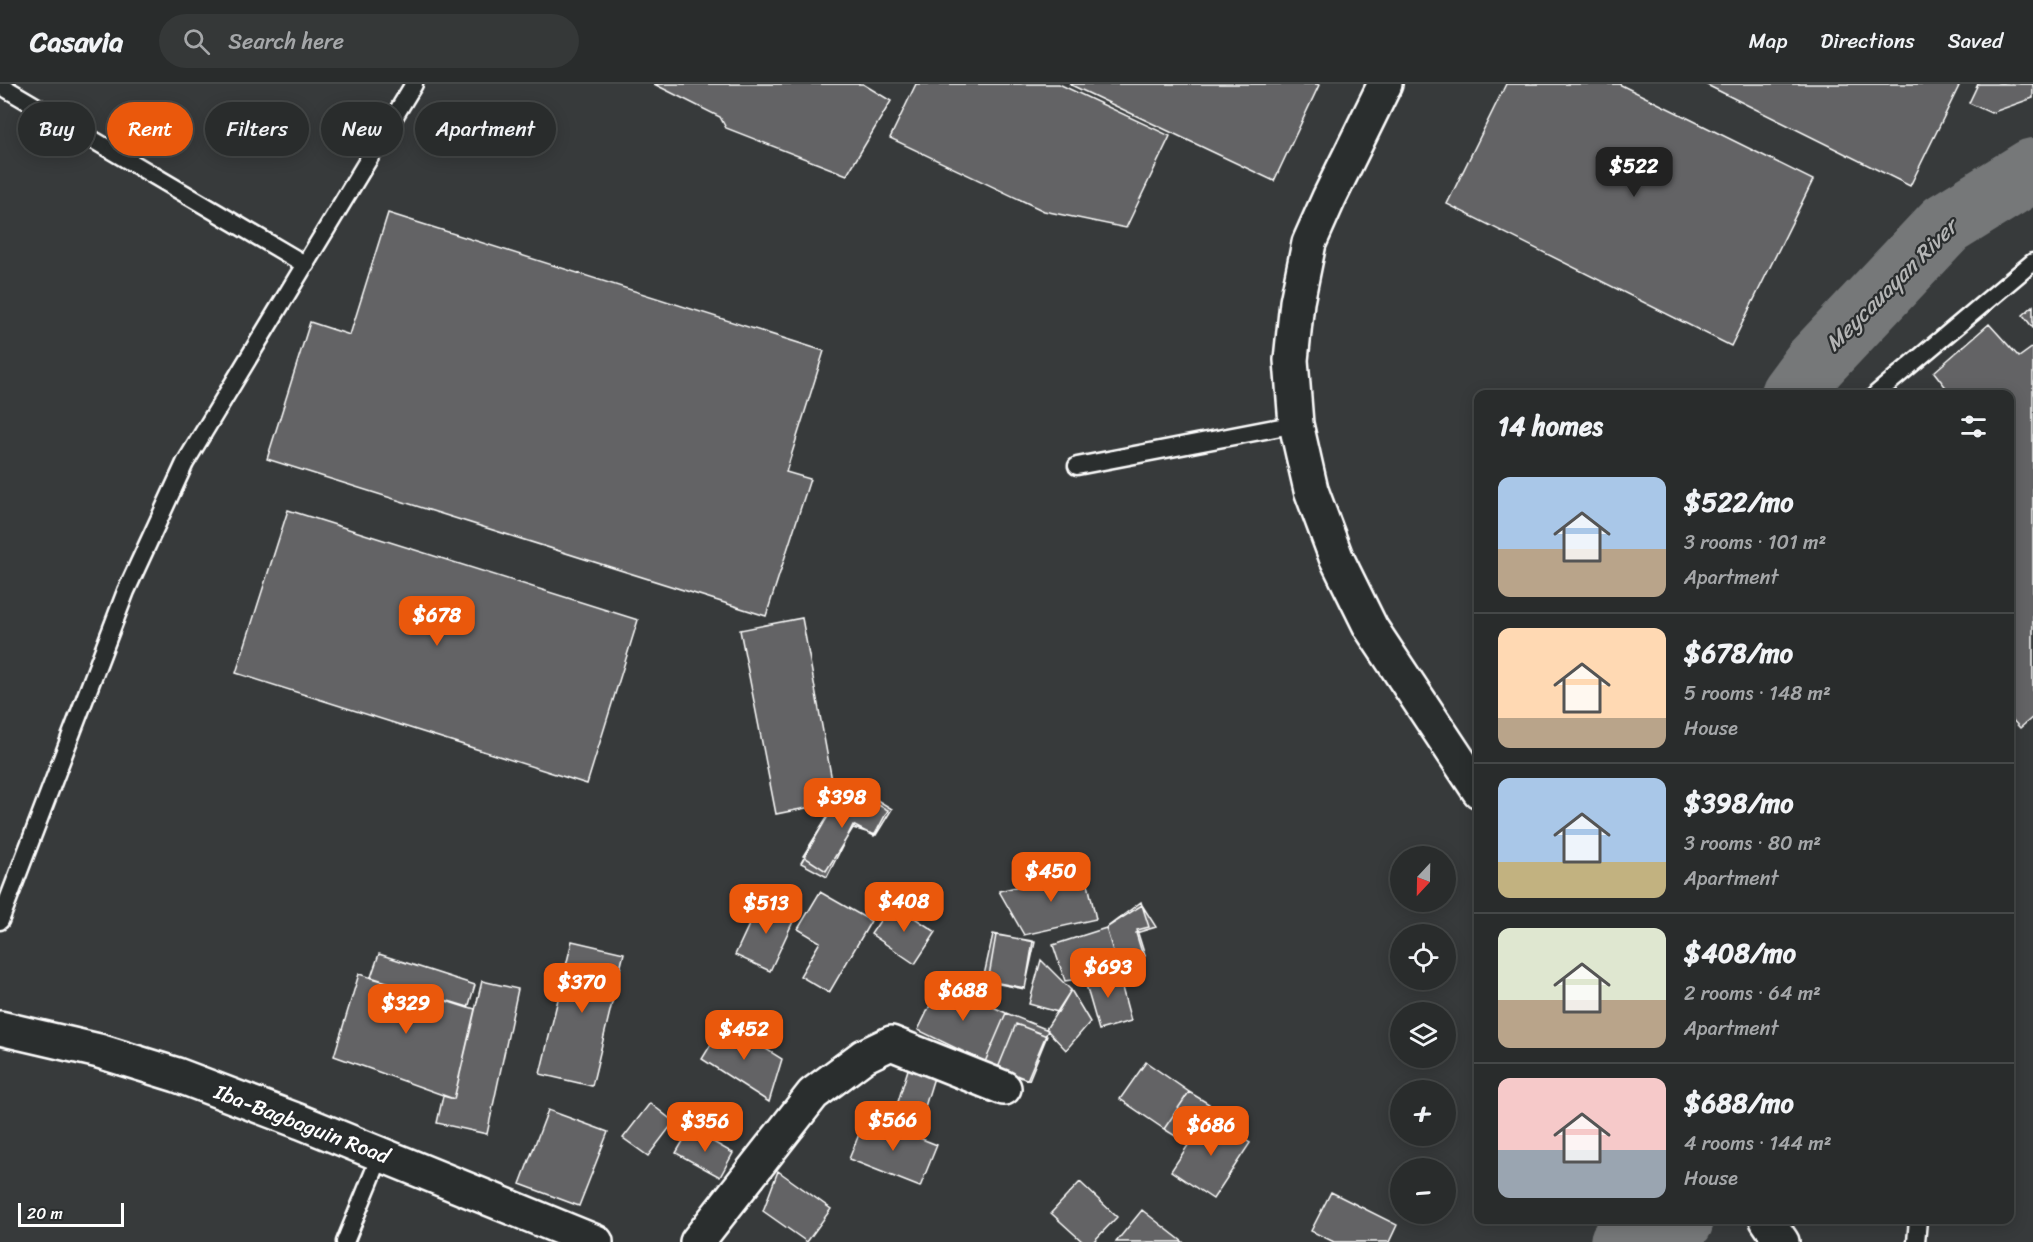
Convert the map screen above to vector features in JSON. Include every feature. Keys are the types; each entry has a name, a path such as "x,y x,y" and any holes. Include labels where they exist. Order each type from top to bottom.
{"street":[{"path":"1385,84 1309,243 1297,302 1291,360 1296,424 1311,490 1341,567 1371,628 1474,782"},
{"name":"Iba-Bagbaguin Road","path":"0,1028 99,1051 177,1076 381,1154 596,1242"},
{"path":"697,1242 813,1094 864,1056 891,1043 1004,1088"},
{"path":"1770,1224 1782,1242"}],"lane":[{"path":"0,921 126,591 185,464 414,84"},
{"path":"0,85 306,265"},
{"path":"1881,390 2033,262"},
{"path":"1077,466 1296,424"},
{"path":"345,1242 381,1154"},
{"path":"1916,1242 1918,1224"}],"building":[{"path":"654,84 863,84 891,101 847,175 726,128 720,117"},
{"path":"916,84 1059,84 1170,136 1126,228 1044,211 890,138"},
{"path":"1069,84 1317,84 1319,85 1274,181"},
{"path":"1506,84 1619,84 1813,180 1731,346 1447,204"},
{"path":"1705,84 1960,84 1910,186"},
{"path":"1978,84 2033,84 2033,98 1991,113 1969,103"},
{"path":"388,213 824,351 786,472 810,479 766,616 267,459 310,322 350,335"},
{"path":"2033,306 2033,328 2023,315"},
{"path":"1989,324 2019,357 2033,347 2033,717 2020,728 2014,721 2014,390 1948,390 1934,372"},
{"path":"288,510 638,620 587,784 236,673"},
{"path":"802,618 836,802 776,814 740,630"},
{"path":"849,783 892,809 876,835 853,828 826,871 803,856"},
{"path":"841,786 888,810 874,836 853,825 827,877 801,863 836,802"},
{"path":"1085,871 1096,919 1024,935 999,891"},
{"path":"820,892 871,921 829,993 800,976 820,942 798,929"},
{"path":"761,899 796,915 770,971 735,955"},
{"path":"1141,902 1149,927 1137,930 1145,956 1117,964 1106,928"},
{"path":"892,903 936,932 915,964 871,934"},
{"path":"1142,905 1156,927 1136,933 1143,956 1117,964 1106,928"},
{"path":"1106,928 1117,964 1084,978 1065,981 1053,945"},
{"path":"993,934 1035,942 1025,988 983,980"},
{"path":"996,935 1033,941 1025,989 988,982"},
{"path":"572,941 624,953 592,1086 540,1074"},
{"path":"379,954 475,985 468,1008 371,977"},
{"path":"1041,960 1071,990 1058,1012 1029,1004"},
{"path":"1117,969 1131,1021 1099,1030 1084,978"},
{"path":"359,974 475,1009 454,1099 334,1056"},
{"path":"482,981 518,989 487,1134 437,1123 443,1096 454,1099"},
{"path":"941,983 1006,1013 985,1062 918,1030"},
{"path":"1071,990 1090,1022 1066,1050 1046,1029"},
{"path":"1006,1013 1048,1030 1027,1080 985,1062"},
{"path":"724,1023 782,1059 769,1102 702,1059"},
{"path":"1016,1024 1047,1036 1029,1080 998,1068"},
{"path":"1146,1062 1189,1092 1164,1129 1120,1099"},
{"path":"910,1063 936,1071 919,1126 893,1118"},
{"path":"1189,1092 1209,1104 1185,1142 1164,1129"},
{"path":"650,1103 674,1122 648,1156 623,1138"},
{"path":"548,1110 608,1132 579,1206 520,1184"},
{"path":"1208,1115 1250,1143 1213,1199 1171,1171"},
{"path":"866,1117 937,1145 920,1187 849,1159"},
{"path":"690,1129 733,1153 720,1177 676,1153"},
{"path":"778,1171 831,1209 807,1242 763,1211"},
{"path":"1080,1182 1117,1217 1093,1242 1083,1242 1051,1213"},
{"path":"1331,1192 1390,1222 1390,1224 1397,1225 1389,1242 1334,1242 1311,1231"},
{"path":"1142,1210 1183,1242 1116,1242"}],"waterway":[{"name":"Meycauayan River","path":"1795,390 1815,363 1946,224 2033,170"},
{"name":"Meycauayan River","path":"1622,1242 1671,1224"}]}
